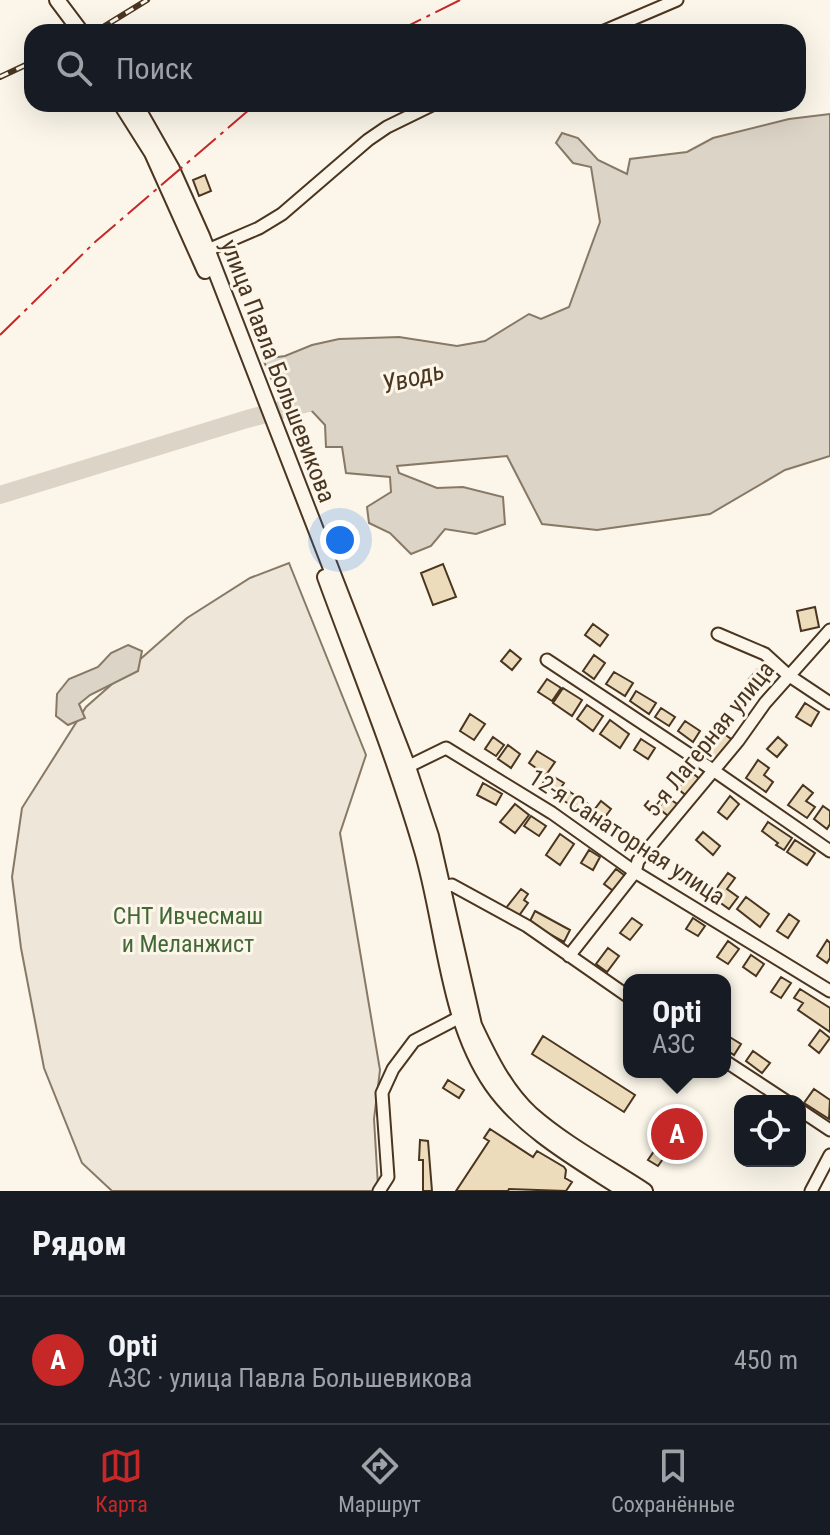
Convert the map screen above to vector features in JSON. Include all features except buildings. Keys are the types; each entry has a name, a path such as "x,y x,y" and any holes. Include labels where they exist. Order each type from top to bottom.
{"main road":[{"path":"46,0 63,24"},
{"path":"57,0 75,24"},
{"name":"улица Павла Большевикова","path":"126,112 152,153 203,252"},
{"name":"улица Павла Большевикова","path":"140,112 172,169 402,769 431,836 474,1025 502,1079 540,1121 645,1191"},
{"name":"улица Павла Большевикова","path":"402,769 460,1017 482,1069 504,1102 541,1135 625,1191"}],"street":[{"path":"621,24 677,0"},
{"path":"203,252 259,228 282,214 368,140 418,112"},
{"name":"5-я Лагерная улица","path":"569,956 635,872 638,861 714,771 788,675 830,630"},
{"path":"718,634 765,654 788,675 830,703"},
{"path":"547,660 830,851"},
{"name":"12-я Санаторная улица","path":"402,769 446,748 552,813 635,872 830,991"},
{"path":"442,887 452,885 527,926 623,993"},
{"path":"391,1191 382,1093 403,1053 414,1041 460,1017"},
{"path":"731,1065 777,1095"},
{"path":"806,1114 830,1130"},
{"path":"811,1191 830,1155"},
{"path":"379,1191 388,1177"}],"green space":[{"name":"СНТ Ивчесмаш и Меланжист","path":"289,563 366,755 340,833 380,1070 374,1119 378,1186 375,1191 112,1191 82,1163 44,1068 21,948 12,877 22,808 86,707 187,618 250,578"}],"water":[{"path":"830,114 830,456 785,470 710,514 597,530 542,524 507,456 397,466 399,473 437,488 463,487 503,497 505,524 476,534 445,529 431,546 411,554 390,533 369,523 367,507 391,492 390,477 346,473 342,447 326,447 325,425 311,410 286,414 263,359 285,356 339,339 399,337 457,346 485,341 529,314 541,319 569,307 600,222 591,167 573,163 556,143 562,133 578,138 598,160 627,174 630,159 687,152 713,138 789,119"},
{"path":"128,645 142,651 138,671 90,695 79,704 85,718 68,725 56,716 57,694 69,679 98,667 111,653"}],"waterway":[{"name":"Уводь","path":"0,495 308,403"}],"railway":[{"path":"108,24 147,0"},
{"path":"0,77 24,66"}],"power":[{"path":"412,24 460,0"},
{"path":"0,335 95,242 247,112"}],"place":[{"name":"Opti","path":"677,1134"}]}
